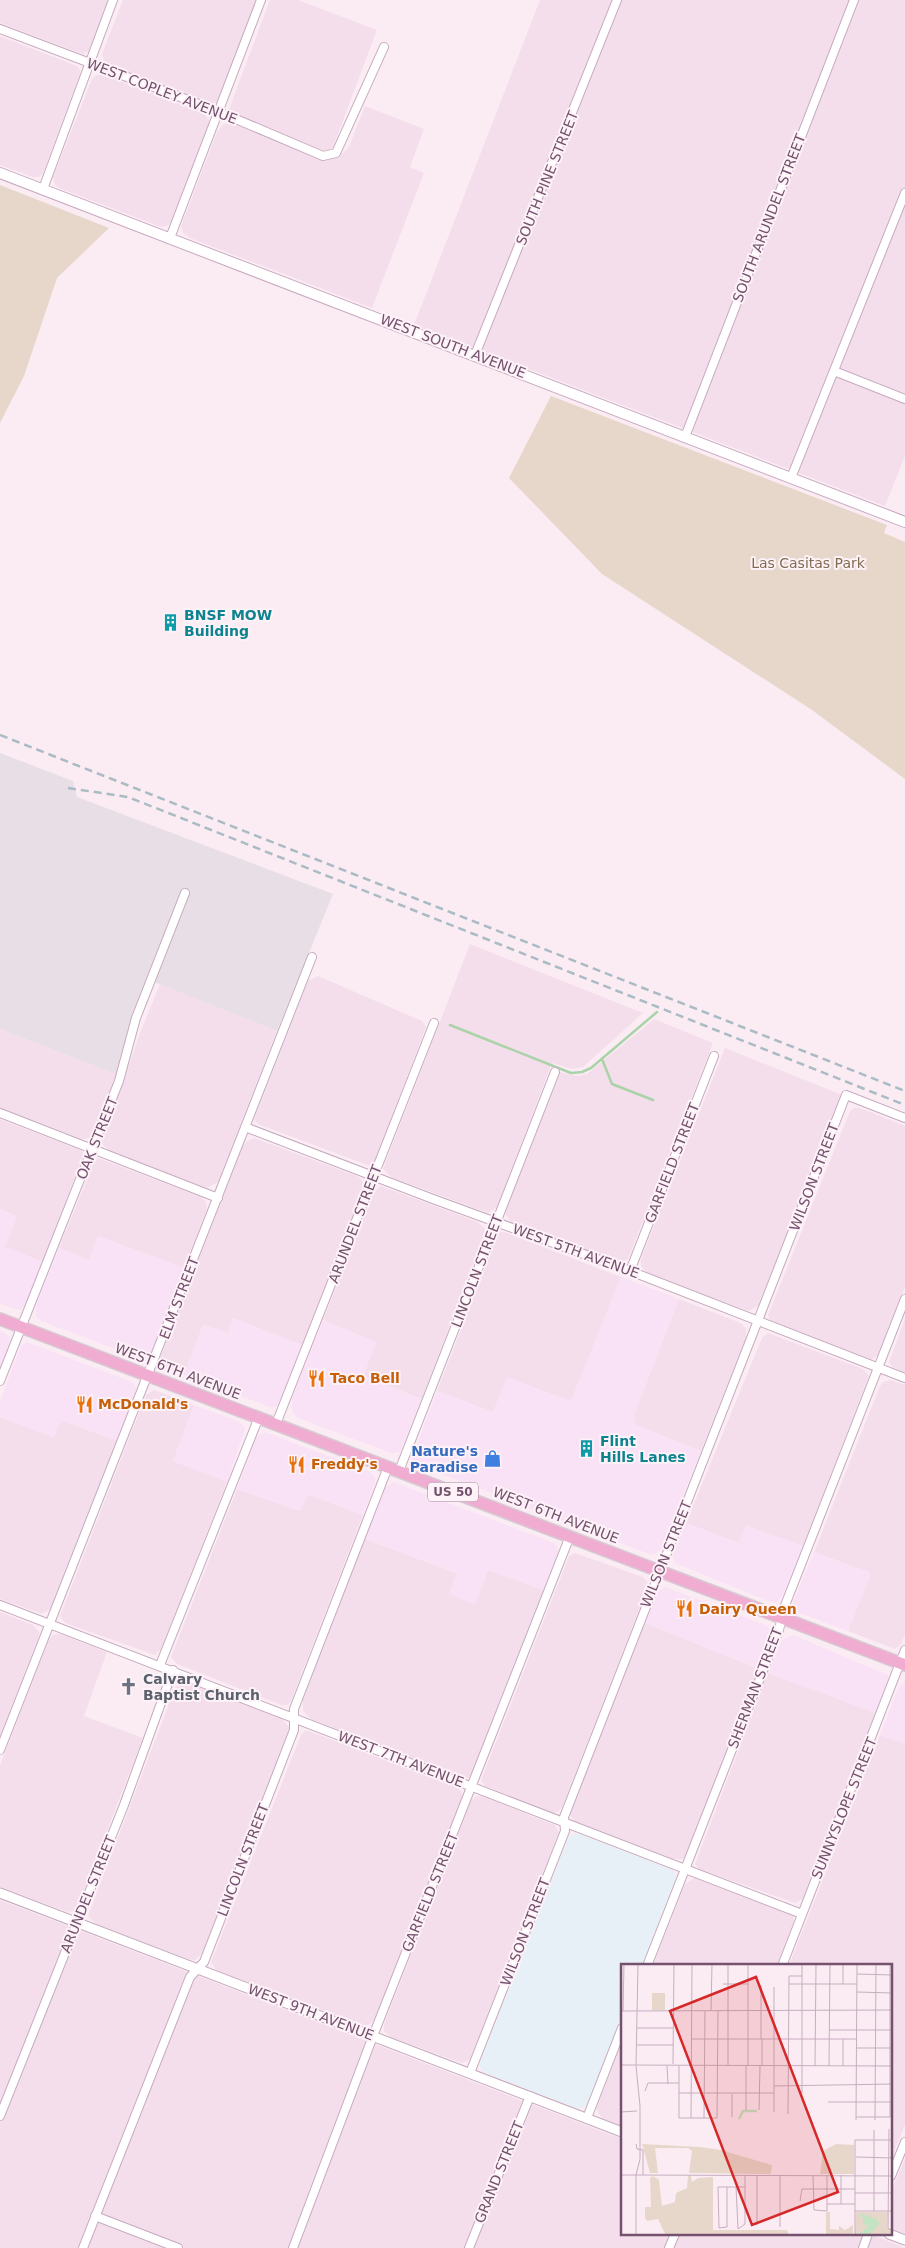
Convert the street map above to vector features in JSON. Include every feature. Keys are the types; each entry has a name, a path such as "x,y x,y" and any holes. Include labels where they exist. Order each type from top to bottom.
{"main road":[{"name":"WEST SOUTH AVENUE","path":"0,173 905,522"},
{"name":"WEST 6TH AVENUE","path":"0,1319 903,1665"}],"street":[{"path":"43,189 88,62 113,0"},
{"path":"170,238 261,0"},
{"name":"SOUTH PINE STREET","path":"475,355 617,0"},
{"name":"SOUTH ARUNDEL STREET","path":"685,437 854,0"},
{"name":"WEST COPLEY AVENUE","path":"0,28 217,111 323,156 336,153 384,47"},
{"path":"791,478 905,193"},
{"path":"834,371 905,399"},
{"name":"OAK STREET","path":"0,1380 119,1081 136,1018 185,892"},
{"name":"ELM STREET","path":"0,1750 312,957"},
{"name":"ARUNDEL STREET","path":"276,1424 434,1024"},
{"name":"GARFIELD STREET","path":"630,1271 714,1056"},
{"name":"LINCOLN STREET","path":"83,2248 190,1977 204,1962 294,1730 293,1717 303,1685 496,1222 555,1072"},
{"name":"WILSON STREET","path":"470,2073 565,1831 563,1822 846,1096 905,1118"},
{"path":"0,1114 218,1198"},
{"name":"WEST 5TH AVENUE","path":"245,1127 374,1177 630,1271 905,1378"},
{"name":"SHERMAN STREET","path":"648,1964 905,1299"},
{"path":"160,1665 258,1417"},
{"name":"GARFIELD STREET","path":"293,2248 373,2036 570,1536"},
{"name":"WEST 7TH AVENUE","path":"0,1605 173,1670 802,1914"},
{"name":"SUNNYSLOPE STREET","path":"783,1964 903,1665 905,1650"},
{"name":"ARUNDEL STREET","path":"0,2116 124,1805 173,1670"},
{"name":"WEST 9TH AVENUE","path":"0,1894 621,2132"},
{"path":"587,2118 621,2031"},
{"name":"GRAND STREET","path":"469,2248 530,2096"},
{"path":"892,2174 905,2142"},
{"path":"96,2216 178,2248"},
{"path":"892,2235 905,2240"},
{"path":"670,2248 674,2236"},
{"path":"862,2248 867,2236"}],"shaded area":[{"path":"0,0 110,0 91,50 83,54 0,23"},
{"path":"123,0 257,0 217,102 212,105 105,64 102,54"},
{"path":"270,0 298,0 377,30 333,147 329,150 323,150 240,118 229,109"},
{"path":"540,0 905,0 905,456 885,506 414,325"},
{"path":"0,36 77,66 80,70 43,173 39,177 33,177 0,165"},
{"path":"103,74 204,114 209,119 209,127 171,222 167,226 161,227 59,188 54,183 53,177 92,79 97,75"},
{"path":"365,106 424,129 410,167 424,173 372,308 190,238 183,233 181,226 217,132 224,124 235,124 316,157 333,158 339,157 349,147"},
{"path":"0,753 73,781 77,797 333,894 277,1031 147,979 116,1074 0,1029"},
{"path":"470,944 643,1013 583,1067 572,1069 552,1063 497,1207 488,1213 391,1177 383,1169"},
{"path":"318,976 422,1021 426,1027 374,1163 370,1166 258,1124 254,1120 308,981"},
{"path":"160,984 277,1031 218,1182 207,1188 111,1152 102,1144 139,1036"},
{"path":"654,1019 713,1043 628,1259 619,1263 510,1221 505,1213 560,1072 578,1076 587,1074"},
{"path":"0,1029 116,1074 103,1112 90,1138 82,1139 0,1108"},
{"path":"725,1048 842,1095 758,1306 749,1311 649,1275 641,1266 641,1259"},
{"path":"854,1108 860,1108 905,1126 905,1287 878,1355 871,1360 776,1324 770,1320 768,1315 850,1111"},
{"path":"0,1119 84,1153 43,1262 5,1247 17,1216 0,1209"},
{"path":"254,1138 357,1176 362,1180 363,1190 302,1345 233,1318 228,1333 203,1325 184,1375 164,1367 160,1358 243,1146 247,1141"},
{"path":"98,1158 201,1197 206,1202 207,1209 184,1268 98,1236 89,1260 59,1248 93,1164"},
{"path":"381,1186 478,1222 486,1230 422,1399 363,1376 376,1342 323,1320 374,1192"},
{"path":"0,1209 17,1216 5,1247 43,1262 26,1304 20,1310 0,1304"},
{"path":"499,1232 504,1232 621,1277 571,1401 507,1378 493,1412 437,1391"},
{"path":"98,1236 184,1268 152,1352 145,1358 139,1358 41,1321 36,1316 36,1305 59,1248 89,1260"},
{"path":"621,1277 679,1299 634,1415 636,1425 701,1451 662,1548 655,1554 649,1554 421,1466 412,1458 437,1391 493,1412 507,1377 571,1401"},
{"path":"679,1299 741,1323 746,1328 746,1338 701,1451 636,1425 634,1415"},
{"path":"233,1318 302,1345 280,1402 275,1407 270,1407 184,1375 203,1324 228,1333"},
{"path":"905,1319 905,1374 893,1368 889,1362"},
{"path":"323,1320 376,1342 363,1376 422,1399 400,1452 391,1453 298,1418 292,1412 292,1398"},
{"path":"0,1330 9,1336 10,1341 0,1368"},
{"path":"768,1333 863,1369 869,1376 803,1546 746,1526 739,1543 686,1523 762,1338"},
{"path":"27,1342 132,1382 136,1388 135,1395 117,1441 61,1420 54,1438 0,1417 0,1401 21,1346"},
{"path":"890,1380 905,1385 905,1634 901,1644 895,1649 848,1631 871,1573 814,1552 880,1386 883,1382"},
{"path":"154,1390 194,1405 173,1461 227,1482 161,1649 155,1655 65,1623 60,1616 146,1395"},
{"path":"194,1405 240,1422 245,1429 227,1482 173,1461"},
{"path":"0,1417 54,1437 61,1420 117,1441 51,1609 42,1614 0,1599"},
{"path":"265,1432 370,1472 375,1478 375,1483 363,1515 308,1494 301,1511 237,1489 257,1437"},
{"path":"393,1482 554,1543 558,1548 558,1556 545,1591 488,1570 475,1605 449,1594 456,1573 365,1539 384,1489"},
{"path":"237,1489 300,1511 307,1494 363,1515 291,1701 287,1705 281,1705 177,1664 171,1657"},
{"path":"686,1523 738,1543 746,1525 803,1546 782,1597 776,1602 768,1601 675,1563 673,1555"},
{"path":"365,1539 456,1573 475,1604 488,1570 545,1591 472,1775 468,1778 311,1719 303,1711 303,1697"},
{"path":"814,1552 871,1573 848,1631 797,1612 793,1608 793,1602"},
{"path":"575,1553 643,1577 648,1587 562,1807 558,1812 552,1813 485,1786 481,1780 569,1556"},
{"path":"665,1587 768,1626 771,1637 759,1669 645,1623 657,1592"},
{"path":"0,1612 33,1625 40,1633 0,1736"},
{"path":"645,1623 759,1669 686,1856 682,1859 674,1859 575,1821 569,1814"},
{"path":"60,1634 107,1652 84,1716 143,1738 78,1906 74,1911 68,1912 0,1887 0,1765 49,1639 53,1635"},
{"path":"793,1635 888,1675 889,1679 876,1713 768,1673 782,1640"},
{"path":"768,1673 876,1713 804,1898 795,1903 699,1869 695,1864"},
{"path":"180,1682 186,1682 280,1717 289,1727 287,1741 203,1953 195,1960 96,1924 88,1916 175,1688"},
{"path":"905,1682 905,1744 880,1735 899,1687"},
{"path":"306,1730 458,1788 462,1792 462,1799 375,2020 368,2025 361,2025 216,1970 211,1962 301,1735"},
{"path":"880,1735 905,1744 905,2125 892,2157 892,1964 789,1964"},
{"path":"481,1796 555,1825 559,1832 470,2059 462,2063 390,2037 384,2031 384,2024 471,1801 475,1797"},
{"path":"577,1833 673,1870 677,1877 642,1964 621,1964 621,2018 587,2105 579,2109 483,2072 479,2064 569,1836"},
{"path":"694,1878 793,1916 794,1921 777,1964 653,1964 685,1884"},
{"path":"0,1900 621,2139 621,2236 876,2236 905,2248 0,2248"},
{"path":"621,2045 621,2126 602,2118 596,2109"},
{"path":"905,2158 905,2234 892,2229 892,2190"}],"green space":[{"path":"0,185 109,228 57,278 24,376 0,423"},
{"name":"Las Casitas Park","path":"551,396 887,525 884,533 905,542 905,779 812,710 602,574 509,478"}],"waterway":[{"path":"450,1025 571,1073 582,1072 591,1068 657,1012"},
{"path":"602,1059 612,1084 653,1100"}],"railway":[{"path":"0,735 905,1091"},
{"path":"68,788 128,797 905,1105"}],"place":[{"name":"BNSF MOW Building","path":"170,623"},
{"name":"Taco Bell","path":"316,1378"},
{"name":"McDonald's","path":"84,1404"},
{"name":"Flint Hills Lanes","path":"586,1449"},
{"name":"Nature's Paradise","path":"492,1459"},
{"name":"Freddy's","path":"297,1464"},
{"name":"Dairy Queen","path":"685,1609"},
{"name":"Calvary Baptist Church","path":"129,1687"}]}
